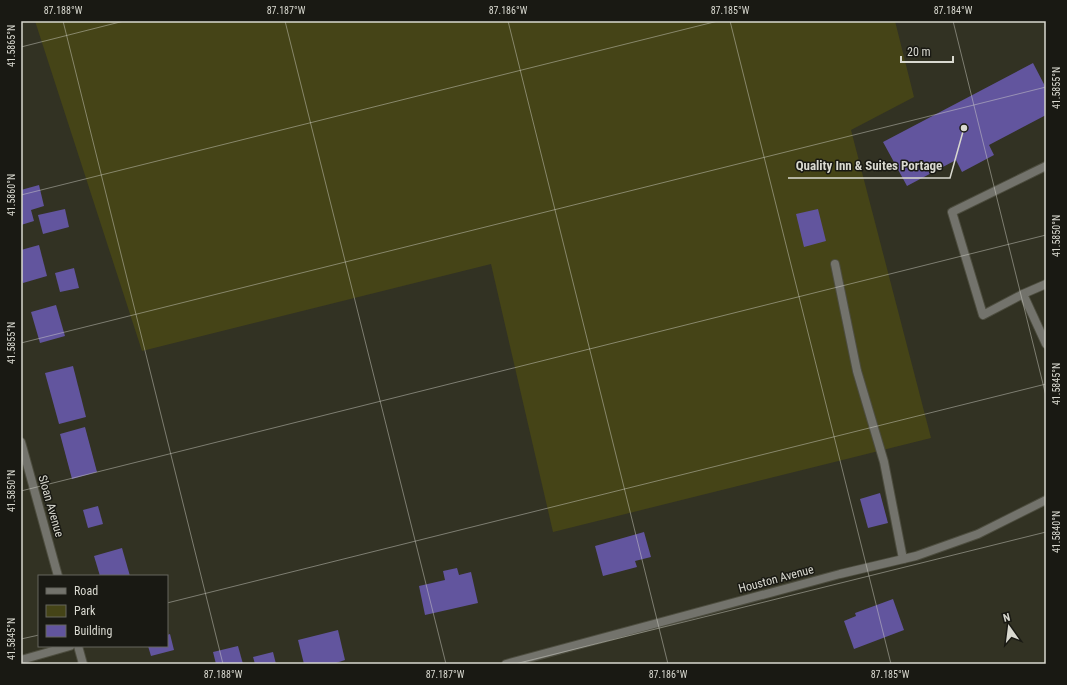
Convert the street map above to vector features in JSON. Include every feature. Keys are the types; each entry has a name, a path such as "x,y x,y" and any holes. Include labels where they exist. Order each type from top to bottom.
{"street":[{"path":"1046,166 952,212 983,315 1046,284"},
{"path":"835,264 857,371 884,462 903,559"},
{"path":"1023,294 1046,344"},
{"name":"Sloan Avenue","path":"21,442 58,575"},
{"name":"Houston Avenue","path":"506,664 840,574 916,556 978,534 1046,500"},
{"path":"21,660 66,647"},
{"path":"78,647 83,664"}],"green space":[{"path":"35,21 895,21 914,97 851,130 931,438 553,532 491,264 142,351"}],"building":[{"path":"1033,63 1046,88 1046,115 989,145 994,155 962,172 956,160 907,186 883,142"},
{"path":"39,185 44,206 31,210 34,221 21,225 21,190"},
{"path":"65,209 69,227 43,234 38,215"},
{"path":"818,209 826,241 804,247 796,214"},
{"path":"39,245 47,276 23,283 21,277 21,250"},
{"path":"74,268 79,288 60,292 55,273"},
{"path":"56,305 65,336 40,343 31,312"},
{"path":"73,366 86,417 59,424 45,373"},
{"path":"85,427 97,472 72,479 60,434"},
{"path":"880,493 888,523 868,528 860,499"},
{"path":"98,506 103,524 88,528 83,510"},
{"path":"644,532 651,557 635,561 637,567 603,576 595,546"},
{"path":"122,548 130,575 100,575 94,556"},
{"path":"457,568 459,575 471,572 478,603 425,615 419,586 445,580 443,571"},
{"path":"893,599 904,630 854,649 844,621 856,616 855,613"},
{"path":"338,630 345,660 333,664 304,664 298,640"},
{"path":"170,634 174,650 151,656 148,647 168,647 168,635"},
{"path":"238,646 243,664 216,664 213,652"},
{"path":"273,652 276,664 255,664 253,657"}],"place":[{"name":"Quality Inn & Suites Portage","path":"964,128"}]}
